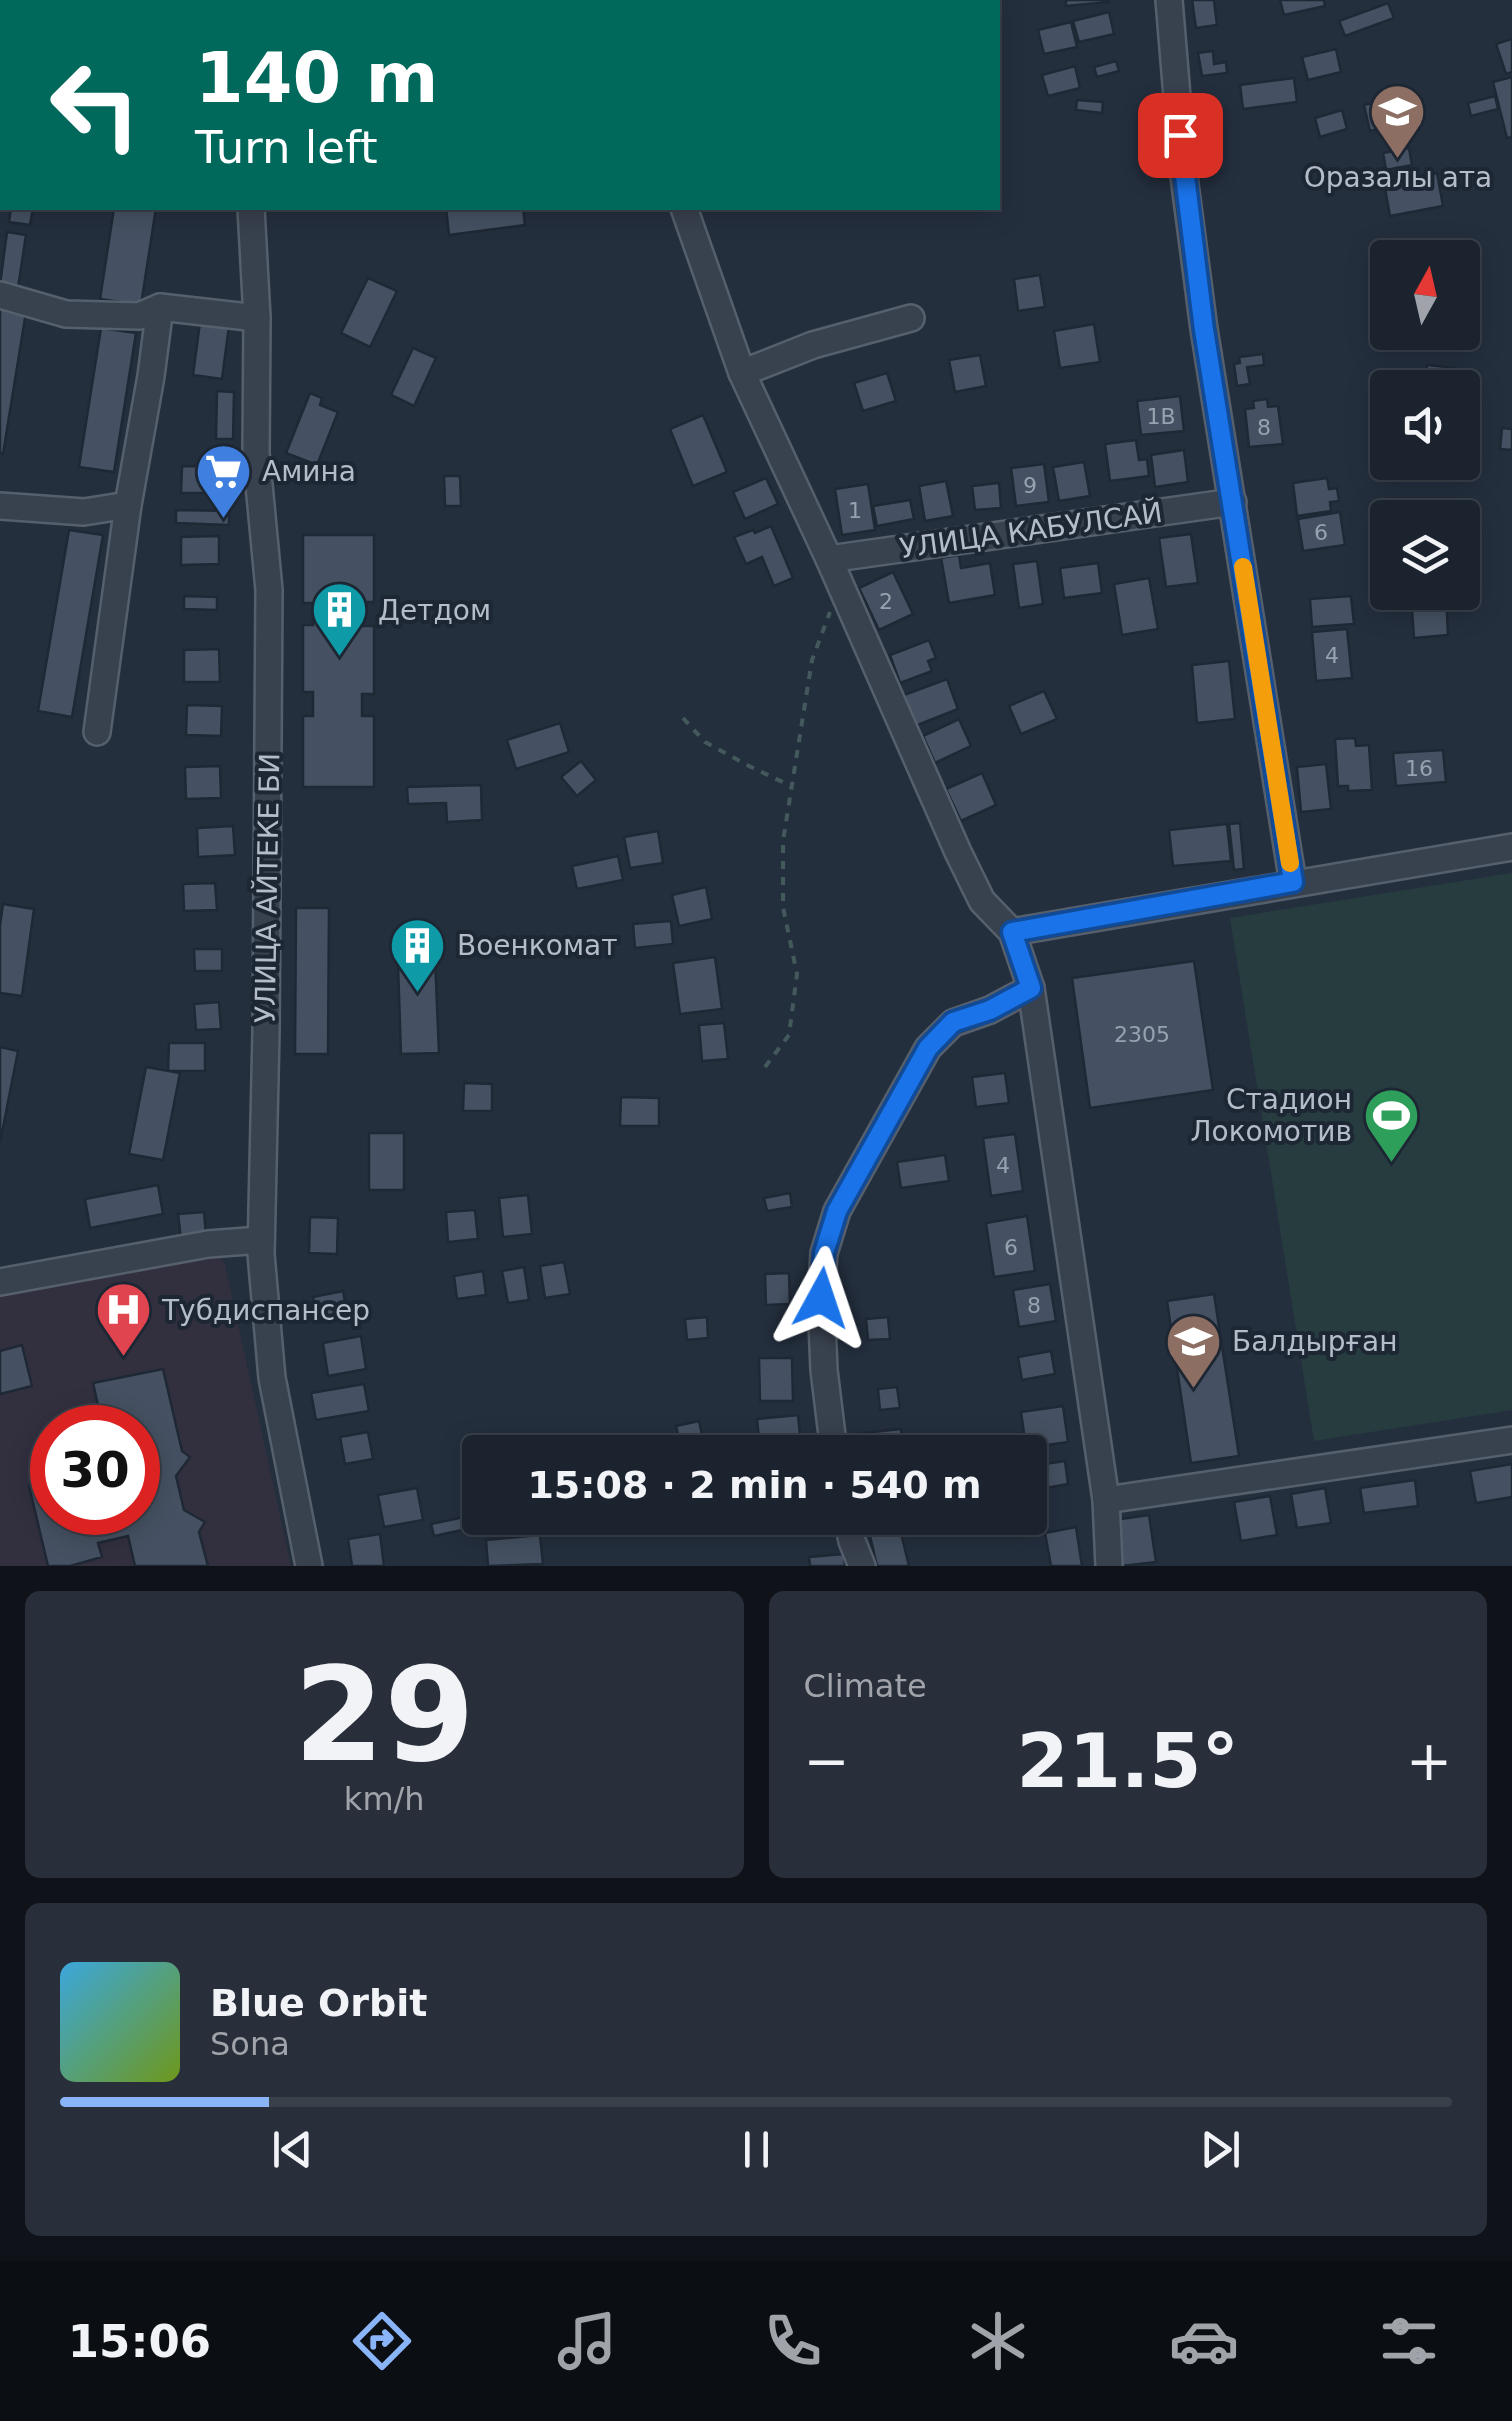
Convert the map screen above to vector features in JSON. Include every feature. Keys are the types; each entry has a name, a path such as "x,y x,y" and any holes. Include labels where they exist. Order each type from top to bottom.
{"street":[{"path":"1169,0 1182,169 1204,330 1293,882"},
{"name":"УЛИЦА АЙТЕКЕ БИ","path":"251,210 257,318 256,453 270,590 261,1240 272,1378 309,1566"},
{"path":"685,210 741,370 982,901 1012,932 1031,988 1106,1500 1109,1566"},
{"path":"0,295 66,314 139,316 160,307 257,318"},
{"path":"97,732 160,307"},
{"path":"741,370 911,318"},
{"name":"УЛИЦА КАБУЛСАЙ","path":"829,559 1233,502"},
{"path":"0,506 84,512 128,505"},
{"path":"1012,932 1512,847"},
{"path":"832,1435 821,1298 824,1253 837,1211 928,1048 953,1022 990,1010 1031,988"},
{"path":"0,1282 208,1244 261,1240"},
{"path":"1106,1500 1512,1440"},
{"path":"851,1535 862,1566"}],"path":[{"path":"764,1067 789,1035 797,974 783,906 783,840 812,660 840,584"},
{"path":"683,718 705,742 791,786"}],"shaded area":[{"name":"Тубдиспансер","path":"217,1250 225,1265 291,1566 0,1566 0,1291"}],"green space":[{"name":"Стадион Локомотив","path":"1512,873 1512,1410 1314,1441 1230,918"}],"building":[{"path":"1066,0 1108,0 1109,2 1066,6"},
{"path":"1192,0 1214,0 1217,25 1196,28"},
{"path":"1280,0 1324,0 1325,6 1284,15"},
{"path":"1388,3 1394,18 1345,36 1339,21"},
{"path":"1109,12 1114,34 1079,42 1073,21"},
{"path":"1071,22 1077,47 1044,54 1038,30"},
{"path":"1512,39 1512,72 1506,74 1496,44"},
{"path":"1336,49 1341,72 1308,80 1302,57"},
{"path":"1213,51 1214,64 1226,62 1227,73 1202,76 1198,53"},
{"path":"1116,61 1119,71 1097,77 1094,67"},
{"path":"1075,66 1080,88 1048,96 1042,75"},
{"path":"1512,77 1512,137 1507,138 1493,82"},
{"path":"1294,78 1297,102 1243,109 1240,85"},
{"path":"1409,94 1415,121 1370,131 1364,105"},
{"path":"1495,96 1498,109 1471,116 1468,103"},
{"path":"1077,100 1103,102 1102,113 1076,110"},
{"path":"1342,110 1347,129 1320,137 1315,118"},
{"path":"1409,148 1412,165 1386,170 1383,153"},
{"path":"1437,173 1443,206 1390,216 1384,183"},
{"path":"11,210 33,210 30,225 9,222"},
{"path":"114,210 156,210 141,305 100,299"},
{"path":"446,210 523,210 525,225 449,235"},
{"path":"7,232 26,235 18,288 0,285"},
{"path":"1040,275 1045,307 1018,311 1014,279"},
{"path":"368,278 397,291 370,347 341,333"},
{"path":"0,307 26,312 3,454 0,453"},
{"path":"200,322 229,326 222,379 193,375"},
{"path":"1094,324 1100,362 1060,368 1054,331"},
{"path":"101,328 136,333 114,472 79,467"},
{"path":"413,348 436,358 414,406 391,395"},
{"path":"1263,354 1264,365 1247,367 1250,384 1237,386 1234,364 1240,363 1239,357"},
{"path":"980,355 986,386 955,392 949,360"},
{"path":"1427,365 1456,368 1456,370 1427,370"},
{"path":"887,373 896,401 863,411 854,383"},
{"path":"217,391 234,392 233,439 216,439"},
{"path":"310,393 322,398 320,405 338,412 317,465 286,453"},
{"path":"1180,396 1184,431 1141,435 1137,401"},
{"path":"1267,399 1268,407 1278,406 1283,444 1249,447 1245,409 1254,408 1253,401"},
{"path":"703,415 727,472 693,486 670,429"},
{"path":"1502,428 1512,429 1512,450 1500,449"},
{"path":"1136,440 1139,460 1147,459 1149,476 1110,481 1105,444"},
{"path":"1184,450 1188,482 1155,487 1151,455"},
{"path":"1084,462 1090,496 1059,501 1053,467"},
{"path":"1044,464 1049,502 1016,506 1011,468"},
{"path":"182,466 219,467 219,493 181,493"},
{"path":"444,476 460,476 461,506 445,506"},
{"path":"766,478 778,504 745,519 733,492"},
{"path":"1327,478 1329,489 1337,488 1339,501 1330,502 1331,511 1297,516 1293,483"},
{"path":"946,481 953,516 925,521 919,486"},
{"path":"999,483 1001,508 975,510 972,486"},
{"path":"868,484 875,530 842,535 835,489"},
{"path":"910,500 914,519 877,526 873,506"},
{"path":"176,510 229,511 229,525 176,523"},
{"path":"1340,512 1345,545 1303,551 1298,519"},
{"path":"771,526 793,578 774,586 762,557 746,564 734,537"},
{"path":"69,530 103,535 72,717 38,711"},
{"path":"1191,534 1198,583 1166,587 1159,538"},
{"name":"Детдом","path":"303,535 374,535 374,602 361,602 361,626 374,626 374,694 362,694 362,716 374,716 374,787 303,787 303,716 313,716 313,692 303,692 303,625 313,625 313,603 303,603"},
{"path":"219,536 219,564 181,565 181,537"},
{"path":"959,555 961,568 990,563 995,595 949,603 941,558"},
{"path":"1037,561 1043,604 1019,608 1013,564"},
{"path":"1098,563 1102,593 1064,598 1060,568"},
{"path":"893,572 913,614 879,630 859,588"},
{"path":"1149,578 1158,629 1122,635 1114,584"},
{"path":"184,596 217,597 217,610 184,609"},
{"path":"1351,596 1354,624 1312,627 1310,599"},
{"path":"1412,610 1447,610 1448,635 1414,638"},
{"path":"1347,629 1352,678 1316,681 1312,632"},
{"path":"929,640 936,658 928,661 932,671 900,683 890,655"},
{"path":"219,649 220,682 184,682 184,650"},
{"path":"1229,661 1235,719 1197,723 1192,665"},
{"path":"947,679 958,709 915,726 904,695"},
{"path":"1044,691 1057,719 1021,734 1009,706"},
{"path":"187,705 222,706 221,736 186,735"},
{"path":"959,719 971,746 935,763 923,736"},
{"path":"560,723 569,752 516,769 507,740"},
{"path":"1355,738 1356,746 1369,745 1372,790 1348,791 1348,786 1338,786 1335,739"},
{"path":"1443,750 1446,782 1396,786 1393,753"},
{"path":"581,761 596,780 577,796 561,777"},
{"path":"1326,764 1331,809 1301,812 1297,767"},
{"path":"220,766 221,798 186,799 185,767"},
{"path":"982,773 996,805 961,821 946,789"},
{"path":"481,785 482,820 447,822 446,803 408,804 407,787"},
{"path":"1240,823 1244,869 1234,870 1229,824"},
{"path":"1227,824 1231,861 1173,866 1169,830"},
{"path":"233,826 235,855 198,857 197,828"},
{"path":"658,831 663,863 630,868 624,837"},
{"path":"618,856 623,880 577,889 572,866"},
{"path":"215,883 217,910 184,911 183,884"},
{"path":"706,887 712,919 679,926 672,895"},
{"path":"3,904 34,909 22,996 0,993"},
{"path":"296,908 329,908 328,1054 295,1054"},
{"path":"671,921 673,944 635,948 633,924"},
{"name":"Военкомат","path":"434,934 439,1053 401,1054 397,935"},
{"path":"194,949 222,949 222,971 195,971"},
{"path":"715,957 722,1009 680,1014 673,963"},
{"path":"1194,961 1213,1090 1090,1108 1072,978"},
{"path":"219,1002 221,1029 196,1030 194,1004"},
{"path":"724,1023 728,1059 702,1061 699,1025"},
{"path":"169,1043 205,1043 205,1071 168,1071"},
{"path":"0,1047 18,1051 0,1143"},
{"path":"146,1067 180,1073 163,1160 129,1154"},
{"path":"1005,1073 1009,1103 976,1107 972,1077"},
{"path":"464,1083 492,1084 492,1111 463,1111"},
{"path":"621,1097 659,1098 659,1126 620,1126"},
{"path":"369,1133 404,1133 404,1190 369,1190"},
{"path":"1015,1134 1023,1191 991,1196 983,1138"},
{"path":"945,1155 949,1181 901,1188 897,1162"},
{"path":"158,1185 163,1214 90,1228 85,1199"},
{"path":"790,1193 792,1207 767,1211 764,1198"},
{"path":"528,1195 532,1234 503,1237 499,1198"},
{"path":"475,1210 478,1239 448,1242 446,1212"},
{"path":"204,1212 206,1236 181,1239 178,1214"},
{"path":"1027,1216 1035,1271 994,1277 986,1223"},
{"path":"310,1217 338,1218 337,1254 309,1253"},
{"path":"564,1262 570,1294 545,1298 540,1266"},
{"path":"524,1267 529,1300 508,1303 502,1271"},
{"path":"483,1271 486,1295 457,1299 454,1276"},
{"path":"789,1273 790,1304 766,1305 765,1274"},
{"path":"1050,1284 1056,1321 1019,1327 1013,1290"},
{"path":"343,1291 348,1318 318,1323 313,1297"},
{"path":"1214,1294 1239,1456 1191,1463 1167,1301"},
{"path":"707,1317 708,1338 687,1340 685,1319"},
{"path":"888,1317 890,1339 868,1340 866,1319"},
{"path":"361,1336 366,1369 328,1376 323,1343"},
{"path":"22,1345 32,1386 0,1394 0,1351"},
{"path":"1051,1351 1055,1374 1022,1380 1018,1357"},
{"path":"759,1358 792,1358 793,1401 760,1401"},
{"path":"163,1369 182,1451 190,1457 176,1476 184,1510 205,1522 199,1532 208,1566 135,1566 128,1536 98,1543 102,1557 70,1566 48,1566 41,1535 160,1535 160,1405 98,1405 93,1383"},
{"path":"364,1384 369,1411 316,1420 311,1393"},
{"path":"897,1387 900,1408 880,1410 878,1389"},
{"path":"1063,1406 1068,1442 1047,1445 1047,1435 1024,1435 1021,1412"},
{"path":"798,1415 800,1435 759,1435 757,1419"},
{"path":"699,1421 702,1435 678,1435 676,1426"},
{"path":"901,1429 902,1435 854,1435"},
{"path":"368,1432 373,1459 345,1464 340,1437"},
{"path":"1065,1461 1068,1484 1047,1488 1047,1464"},
{"path":"1512,1464 1512,1497 1476,1503 1470,1471"},
{"path":"1415,1480 1418,1506 1364,1513 1360,1488"},
{"path":"417,1488 423,1520 384,1527 378,1495"},
{"path":"1325,1488 1331,1523 1297,1528 1291,1494"},
{"path":"1270,1496 1277,1535 1241,1541 1234,1502"},
{"path":"1149,1515 1156,1562 1121,1566 1114,1520"},
{"path":"462,1517 462,1530 434,1536 431,1524"},
{"path":"1076,1527 1082,1566 1051,1566 1047,1533"},
{"path":"380,1534 384,1566 352,1566 348,1539"},
{"path":"540,1535 543,1564 488,1566 486,1540"},
{"path":"901,1535 909,1566 877,1566 870,1536"},
{"path":"844,1554 845,1566 810,1566 809,1557"}],"slow traffic":[{"path":"1243,567 1290,863"}],"place":[{"name":"Оразалы ата","path":"1398,160"},
{"name":"Амина","path":"223,520"},
{"name":"Детдом","path":"339,659"},
{"name":"Военкомат","path":"418,994"},
{"name":"Стадион Локомотив","path":"1391,1164"},
{"name":"Тубдиспансер","path":"123,1359"},
{"name":"Балдырған","path":"1193,1390"}],"route":[{"path":"821,1298 824,1253 837,1211 928,1048 953,1022 990,1010 1031,988 1012,932 1293,882 1204,330 1180,135"}]}
